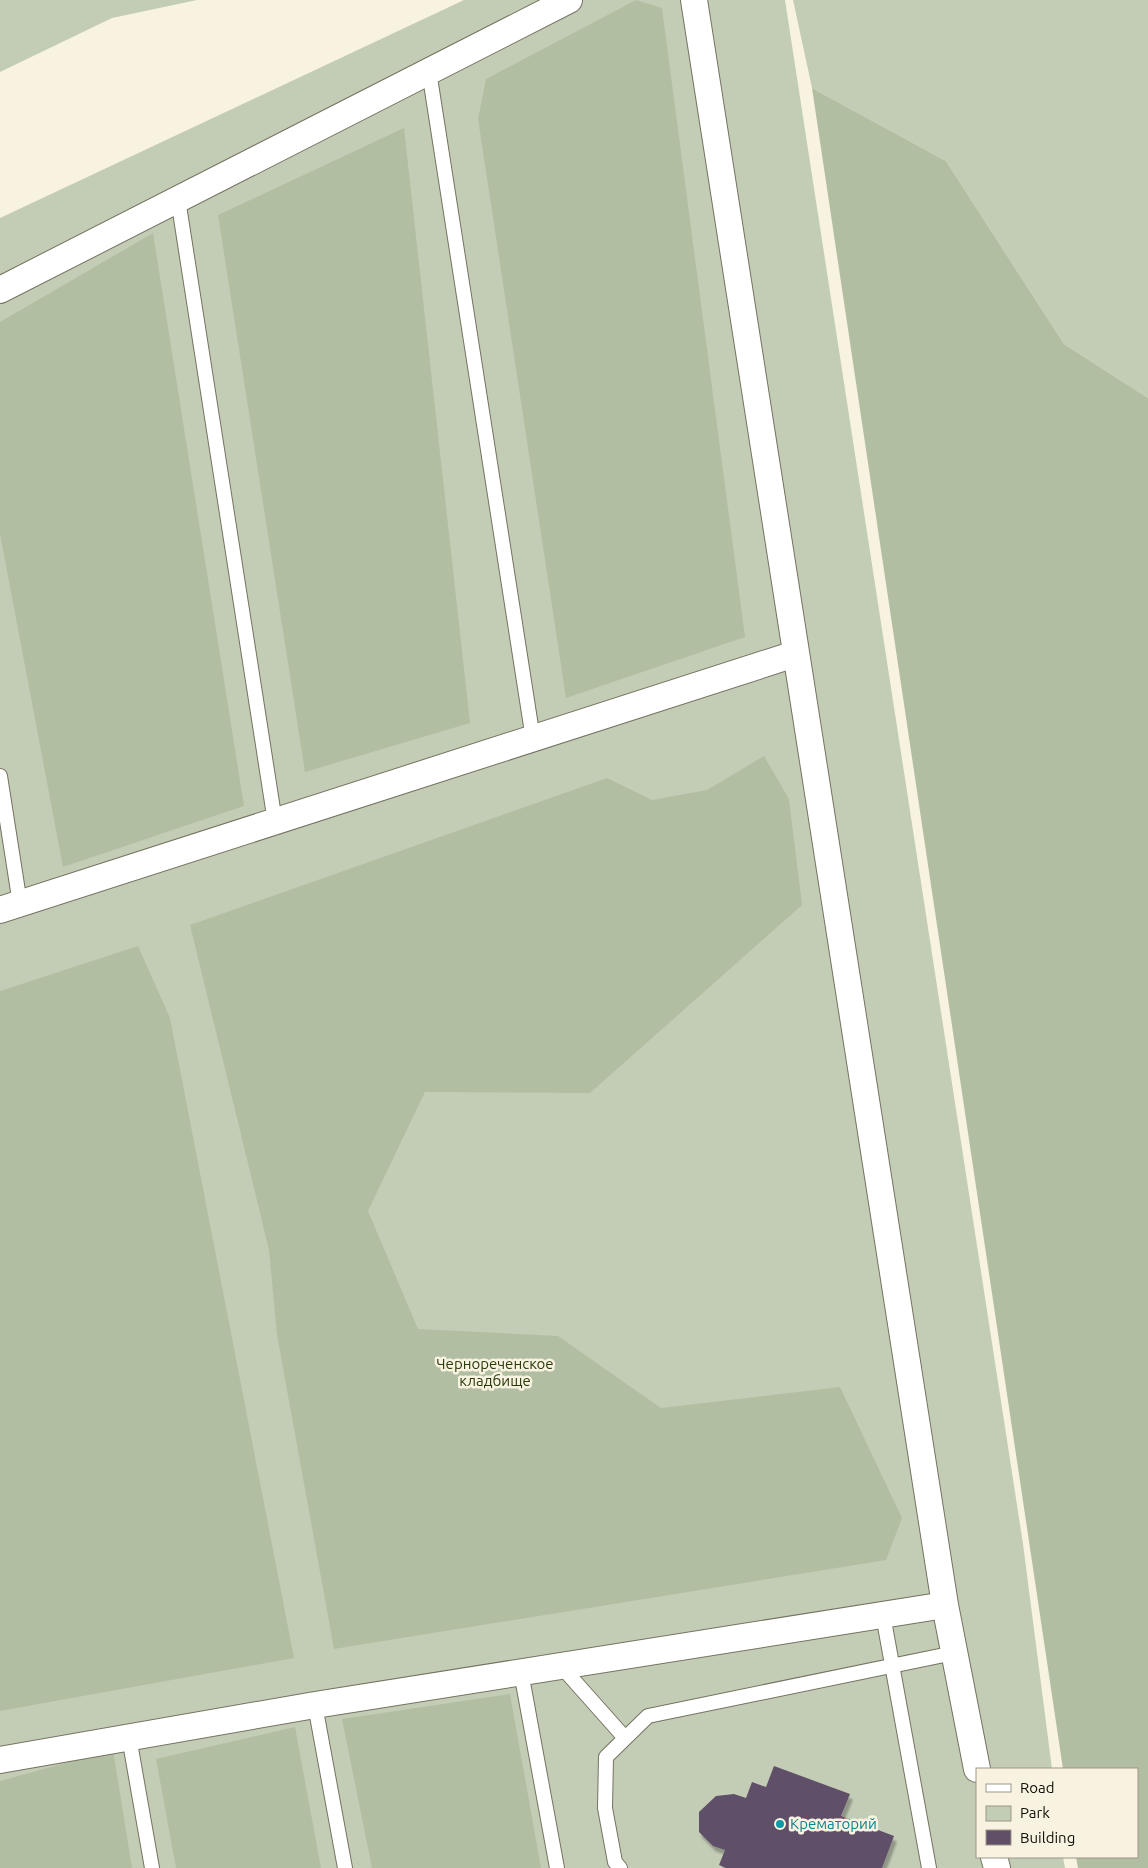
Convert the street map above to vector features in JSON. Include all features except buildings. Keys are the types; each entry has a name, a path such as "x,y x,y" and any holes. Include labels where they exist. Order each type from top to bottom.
{"street":[{"path":"0,290 568,0"},
{"path":"694,0 945,1605 977,1768"},
{"path":"10,907 795,654"},
{"path":"0,1760 521,1672 945,1605"}],"lane":[{"path":"429,71 533,738"},
{"path":"178,199 275,822"},
{"path":"0,776 10,907"},
{"path":"883,1615 929,1868"},
{"path":"620,1868 615,1862 605,1808 606,1757 648,1716 954,1653"},
{"path":"561,1666 625,1738"},
{"path":"521,1672 557,1868"},
{"path":"315,1706 345,1868"},
{"path":"129,1737 152,1868"}],"green space":[{"path":"0,0 197,0 112,18 0,72"},
{"name":"Чернореченское кладбище","path":"464,0 785,0 1023,1544 1052,1768 976,1768 976,1858 1063,1858 1065,1868 0,1868 0,218"},
{"path":"636,0 662,8 745,637 566,698 478,119 486,79"},
{"path":"793,0 1148,0 1148,398 1064,344 946,161 812,88"},
{"path":"812,88 946,161 1064,344 1148,398 1148,1868 1078,1868 1076,1858 1138,1858 1138,1768 1063,1768"},
{"path":"404,128 470,723 305,772 218,215"},
{"path":"153,233 244,806 63,867 0,534 0,322"},
{"path":"764,756 789,799 802,905 590,1093 425,1092 368,1211 418,1329 558,1336 661,1408 840,1387 902,1518 886,1560 334,1649 277,1335 269,1250 190,925 607,778 652,800 707,790"},
{"path":"138,946 170,1018 294,1658 0,1711 0,991"},
{"path":"510,1694 541,1868 372,1868 342,1719"},
{"path":"295,1727 321,1868 176,1868 156,1759"},
{"path":"113,1750 132,1868 0,1868 0,1781"}],"place":[{"name":"Крематорий","path":"780,1824"}]}
